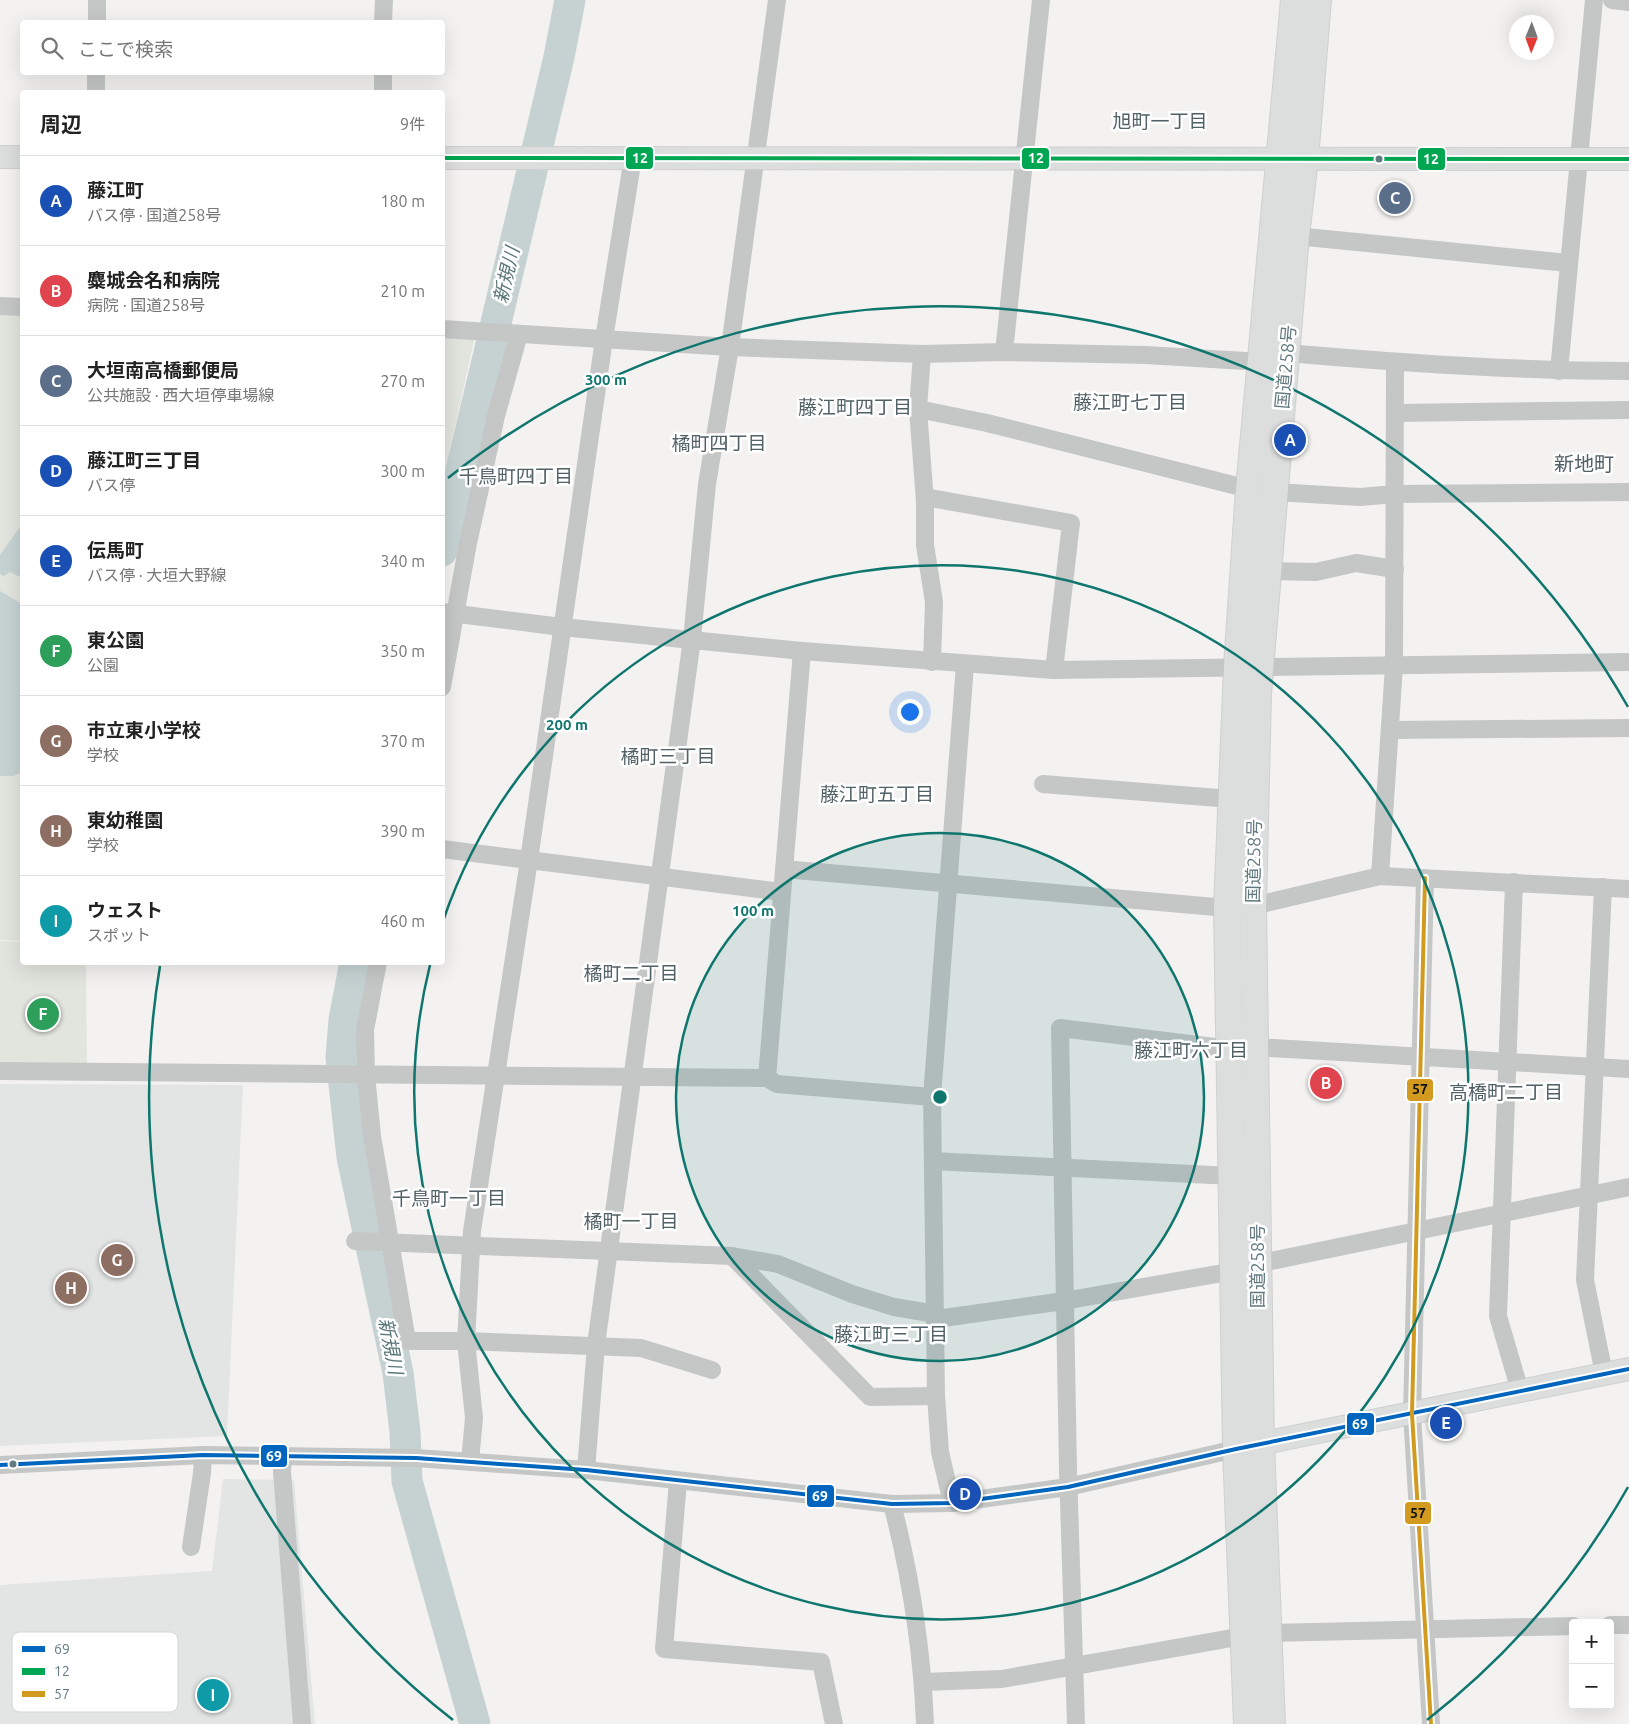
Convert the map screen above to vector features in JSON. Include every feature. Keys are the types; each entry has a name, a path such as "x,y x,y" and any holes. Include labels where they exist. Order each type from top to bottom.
{"highway":[{"name":"国道258号","path":"1247,1724 1243,1636 1248,1447 1240,907 1248,667 1249,489 1294,0"},
{"name":"国道258号","path":"1240,907 1231,799 1248,667 1268,572 1318,0"},
{"name":"国道258号","path":"1243,1048 1232,1176 1246,1268"},
{"name":"国道258号","path":"1248,1447 1269,1633 1272,1724"}],"main road":[{"path":"445,158 756,156 1024,159 1629,160"},
{"path":"0,157 20,157"},
{"path":"1248,1447 1629,1369"}],"street":[{"path":"97,0 97,20"},
{"path":"383,20 384,0"},
{"path":"586,1470 596,1345 692,639 707,484 730,347 777,0"},
{"path":"1004,352 1041,0"},
{"path":"1559,371 1594,0"},
{"path":"1612,0 1629,2"},
{"path":"96,75 96,90"},
{"path":"383,75 383,90"},
{"path":"470,1461 474,1410 466,1341 471,1244 529,860 604,339 633,157"},
{"path":"1296,236 1568,263"},
{"path":"0,306 20,307"},
{"path":"445,329 730,347 922,354 1004,352 1146,355 1262,362"},
{"path":"445,650 448,613 468,543 515,334"},
{"path":"1287,353 1395,363 1559,371 1629,371"},
{"path":"922,354 918,409 925,497 925,545 934,602 932,662"},
{"path":"1380,876 1394,666 1395,363"},
{"path":"918,409 987,423 1249,489"},
{"path":"1395,413 1629,410"},
{"path":"1275,492 1360,497 1395,494 1629,492"},
{"path":"925,497 1071,523 1054,670"},
{"path":"1268,572 1316,572 1356,563 1395,569"},
{"path":"448,613 802,652 1054,670 1629,662"},
{"path":"767,1078 802,652"},
{"path":"952,1503 940,1452 936,1396 932,1097 965,665"},
{"path":"1390,730 1629,728"},
{"path":"1043,784 1231,799"},
{"path":"445,849 782,892"},
{"path":"784,868 1240,907 1380,876 1629,889"},
{"path":"1425,878 1412,1414 1431,1724"},
{"path":"1514,882 1498,1316 1520,1391"},
{"path":"1603,887 1587,1196 1585,1280 1604,1374"},
{"path":"377,965 365,1030 363,1076 386,1242 407,1341 466,1341 641,1348 712,1370"},
{"path":"1076,1724 1068,1487 1060,1028 1243,1048 1629,1069"},
{"path":"0,1071 363,1076 767,1078 777,1084 932,1097"},
{"path":"933,1161 1232,1176"},
{"path":"355,1241 471,1244 732,1256 778,1264 852,1294 894,1307 936,1316 1064,1301 1246,1268 1629,1187"},
{"path":"732,1256 870,1397 936,1396"},
{"path":"0,1464 203,1455 395,1457 586,1470 892,1504 952,1503 1068,1487 1248,1447"},
{"path":"191,1547 203,1455"},
{"path":"283,1456 282,1472 302,1724"},
{"path":"678,1481 664,1649 821,1662 834,1724"},
{"path":"892,1504 916,1614 924,1682 925,1724"},
{"path":"1614,1625 1629,1625"},
{"path":"1269,1633 1426,1627 1569,1626"},
{"path":"924,1682 1002,1679 1243,1636"},
{"path":"1237,1724 1245,1685"}],"shaded area":[{"path":"0,306 20,307 20,941 0,940"},
{"path":"445,333 475,336 445,473"},
{"path":"20,527 20,577 10,572 3,576 0,574 0,555"},
{"path":"0,591 20,603 20,773 13,776 0,776"},
{"path":"0,941 20,942 20,965 86,965 87,1065 0,1065"},
{"path":"0,1084 243,1085 227,1436 0,1446"},
{"path":"223,1479 294,1480 315,1724 0,1724 0,1585 212,1571"}],"waterway":[{"name":"新規川","path":"445,538 559,57 570,0"},
{"name":"新規川","path":"354,965 344,1020 341,1057 352,1157 398,1373 405,1432 407,1481 475,1724"}],"transit line":[{"name":"12","path":"445,158 1629,159"},
{"name":"57","path":"1425,878 1412,1414 1431,1724"},
{"name":"69","path":"0,1465 203,1455 416,1458 586,1470 892,1504 952,1503 1068,1487 1236,1449 1629,1369"}],"place":[{"name":"大垣南高橋郵便局","path":"1395,198"},
{"name":"藤江町","path":"1290,440"},
{"name":"東公園","path":"43,1014"},
{"name":"麋城会名和病院","path":"1326,1083"},
{"name":"市立東小学校","path":"117,1260"},
{"name":"東幼稚園","path":"71,1288"},
{"name":"伝馬町","path":"1446,1423"},
{"name":"藤江町三丁目","path":"965,1494"},
{"name":"ウェスト","path":"213,1695"}],"district":[{"name":"旭町一丁目","path":"1160,121"},
{"name":"藤江町七丁目","path":"1130,402"},
{"name":"藤江町四丁目","path":"855,407"},
{"name":"橘町四丁目","path":"719,443"},
{"name":"新地町","path":"1584,464"},
{"name":"千鳥町四丁目","path":"516,476"},
{"name":"橘町三丁目","path":"668,756"},
{"name":"藤江町五丁目","path":"877,794"},
{"name":"橘町二丁目","path":"631,973"},
{"name":"藤江町六丁目","path":"1191,1050"},
{"name":"高橋町二丁目","path":"1506,1092"},
{"name":"千鳥町一丁目","path":"449,1198"},
{"name":"橘町一丁目","path":"631,1221"},
{"name":"藤江町三丁目","path":"891,1334"}]}
